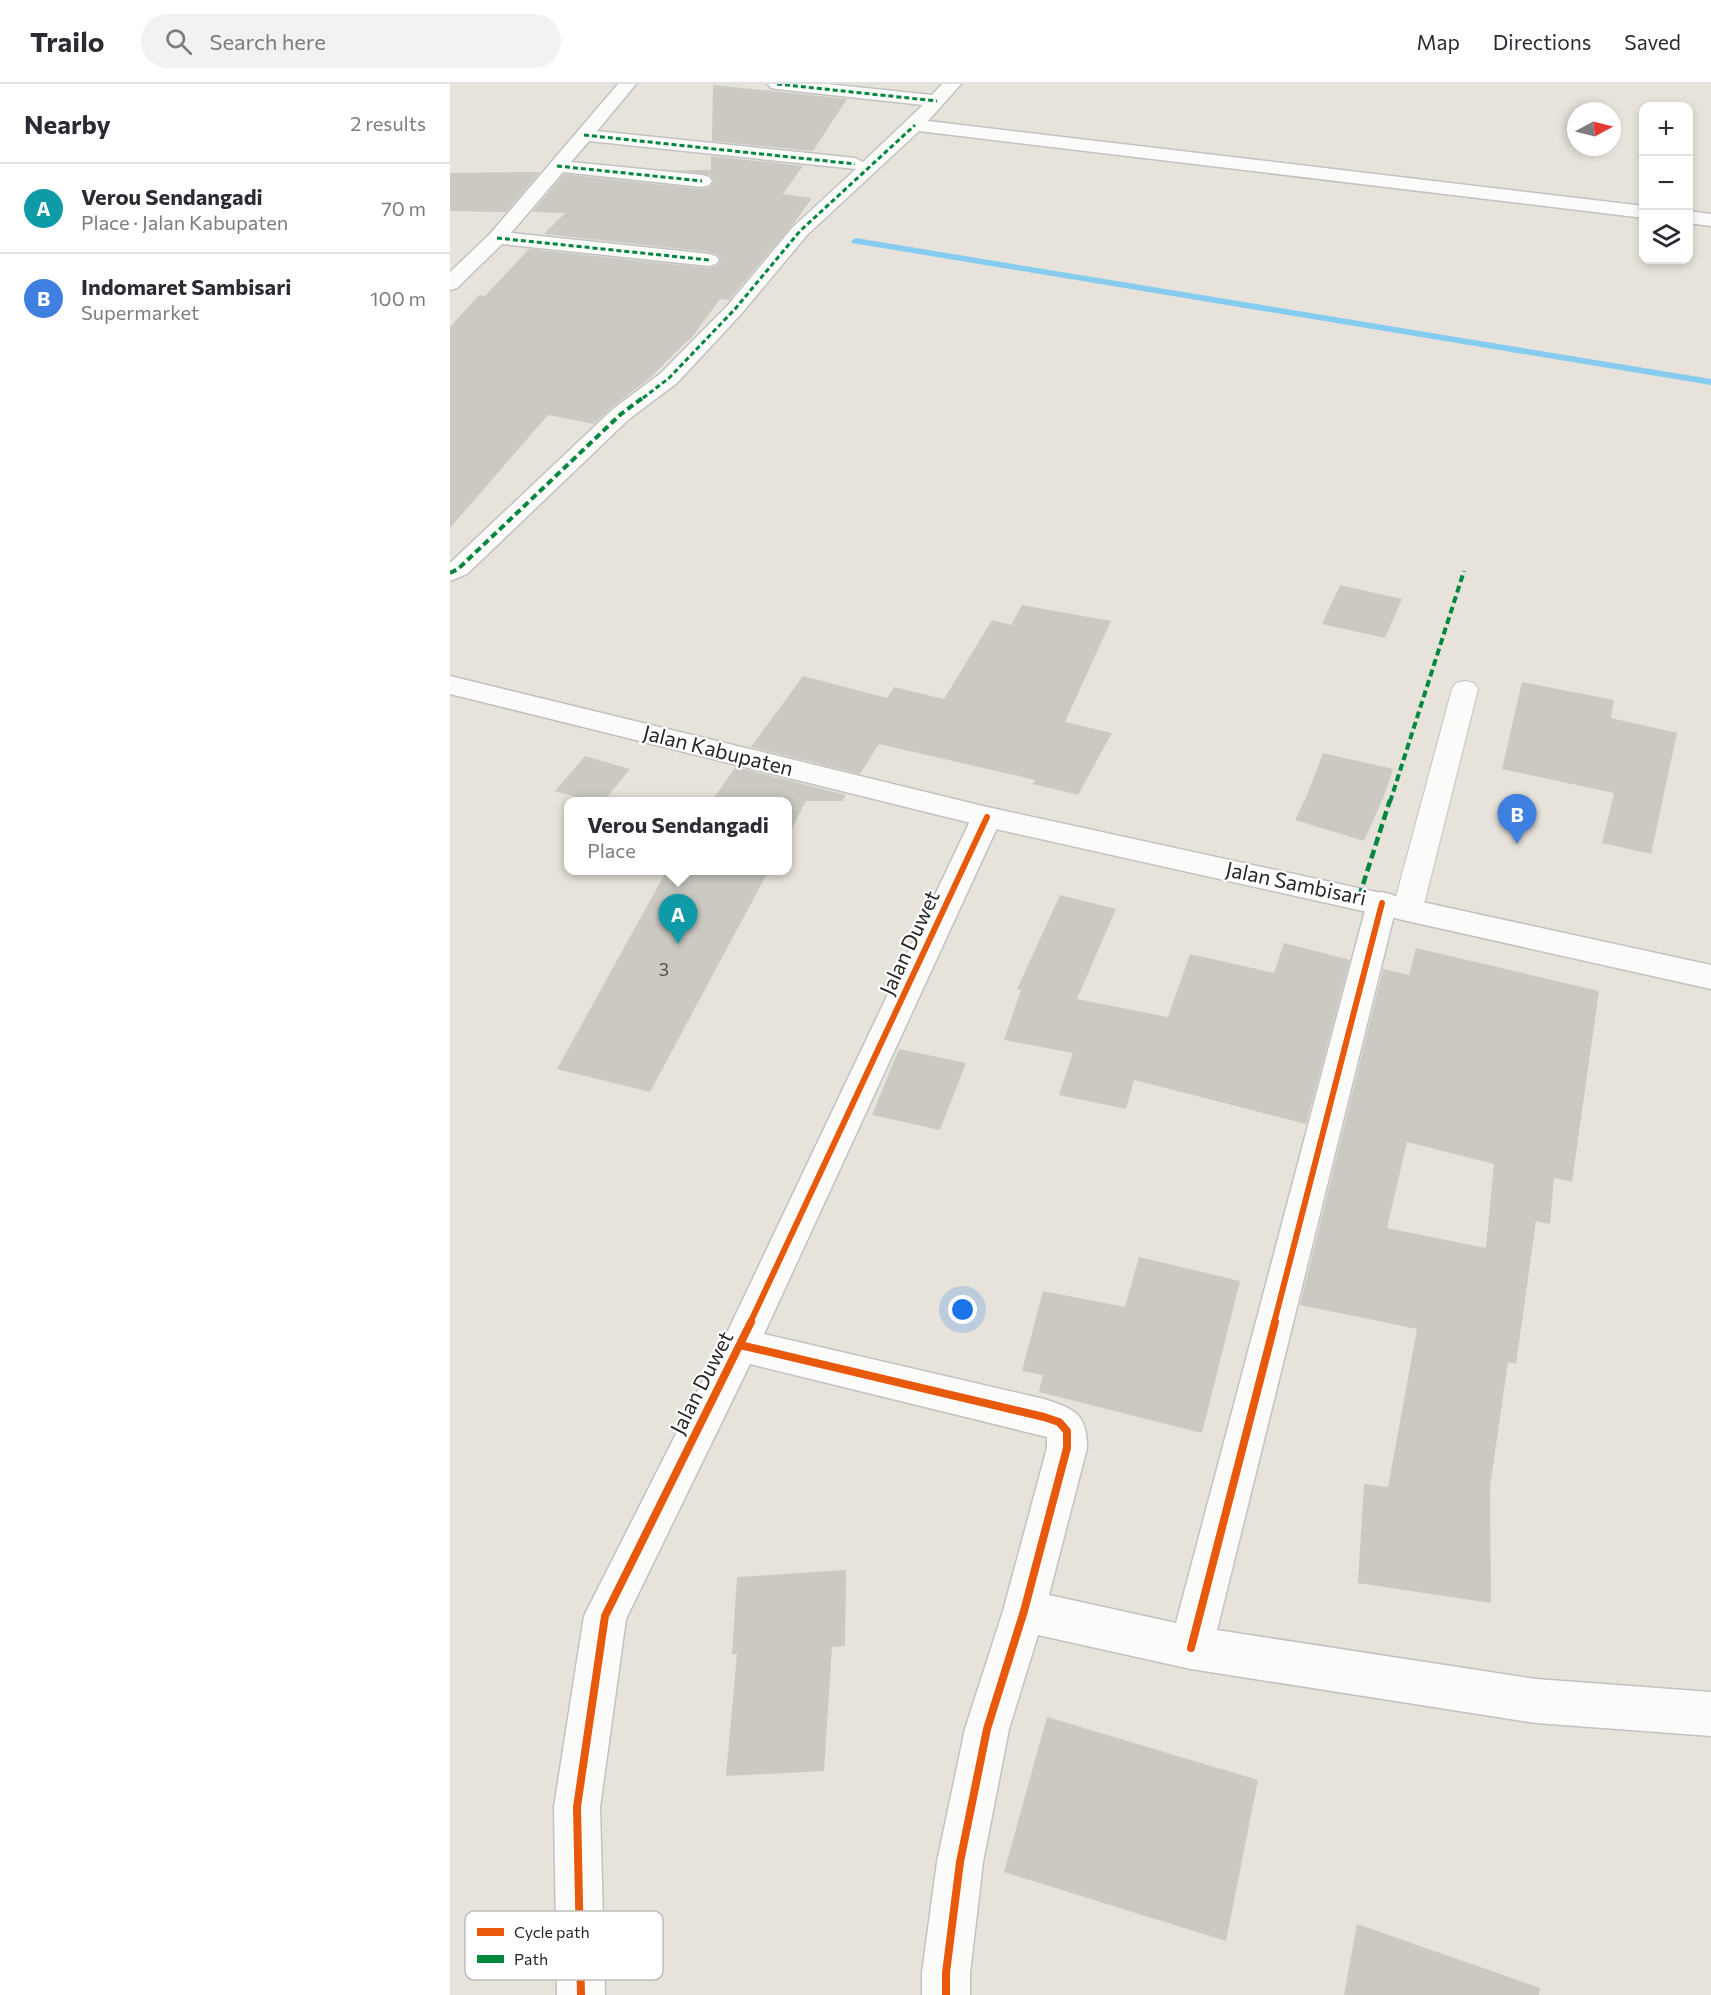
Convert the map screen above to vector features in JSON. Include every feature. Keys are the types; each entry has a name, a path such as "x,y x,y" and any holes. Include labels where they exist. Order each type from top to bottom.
{"street":[{"path":"450,284 497,238 627,84"},
{"path":"777,84 937,101"},
{"path":"450,573 458,569 621,414 669,378 735,309 800,231 915,125 952,84"},
{"path":"915,125 1639,211"},
{"path":"584,135 855,164"},
{"path":"557,166 702,181"},
{"path":"1693,218 1711,220"},
{"path":"497,238 709,260"},
{"name":"Jalan Kabupaten","path":"450,685 987,817"},
{"name":"Jalan Sambisari","path":"987,817 1711,977"},
{"name":"Jalan Duwet","path":"579,1911 577,1807 604,1616 740,1345 987,817"},
{"path":"1191,1648 1395,906"},
{"path":"740,1345 1059,1422 1067,1431 1067,1448 1024,1611 987,1729 960,1862 946,1973 946,1995"},
{"path":"1024,1611 1191,1648 1536,1701 1711,1714"},
{"name":"Jalan Duwet","path":"580,1980 580,1995"}],"lane":[{"path":"1395,906 1465,689"}],"building":[{"path":"713,85 847,99 813,151 712,141"},
{"path":"711,156 803,166 783,194 812,198 795,222 729,300 720,299 690,340 651,377 594,424 548,415 450,528 450,327 479,295 485,296 529,249 709,268 717,266 721,259 717,254 709,252 544,234 565,213 532,212 564,174 702,189 710,187 714,181 710,175 675,170 711,170"},
{"path":"540,172 506,212 450,211 450,173"},
{"path":"1340,585 1402,599 1385,638 1322,624"},
{"path":"1022,605 1111,621 1065,722 1112,733 1078,795 1033,784 1035,780 879,744 860,774 751,747 803,676 887,698 894,687 944,699 992,620 1011,625"},
{"path":"1522,682 1614,700 1611,718 1677,733 1651,854 1602,843 1614,793 1502,769"},
{"path":"1323,753 1393,769 1364,841 1295,820"},
{"path":"585,756 630,769 607,797 576,797 555,791"},
{"path":"736,767 846,795 842,801 806,801 792,828 792,797 714,797"},
{"path":"664,875 766,875 650,1092 557,1069"},
{"path":"1060,895 1116,909 1077,999 1168,1017 1190,954 1274,973 1284,943 1350,960 1306,1124 1134,1080 1126,1109 1059,1095 1073,1053 1004,1040 1021,990 1017,989"},
{"path":"1416,948 1599,991 1572,1182 1554,1178 1550,1224 1536,1221 1516,1364 1508,1362 1490,1487 1491,1603 1358,1583 1364,1484 1388,1487 1417,1329 1300,1305 1383,969 1409,975","holes":["1407,1142 1494,1164 1486,1248 1387,1228"]},
{"path":"899,1049 966,1063 940,1130 872,1115"},
{"path":"1139,1257 1240,1281 1202,1433 1039,1392 1043,1375 1022,1371 1043,1291 1125,1307"},
{"path":"846,1570 845,1646 832,1647 824,1771 726,1776 737,1654 732,1654 737,1577"},
{"path":"1047,1717 1258,1780 1226,1941 1004,1872"},
{"path":"1357,1924 1540,1988 1539,1995 1344,1995"}],"waterway":[{"path":"856,241 1711,382"}],"marked path":[{"path":"777,84 937,101"},
{"path":"450,573 458,569 621,414 669,378 735,309 800,231 915,125"},
{"path":"584,135 855,164"},
{"path":"557,166 702,181"},
{"path":"497,238 709,260"},
{"path":"1359,897 1464,571"}],"cycle path":[{"path":"579,1911 577,1807 605,1616 740,1345 987,817"},
{"path":"1191,1648 1382,903"},
{"path":"740,1345 1044,1417 1059,1422 1067,1431 1067,1448 1024,1611 987,1729 960,1862 946,1973 946,1995"},
{"path":"581,1980 581,1995"}],"place":[{"name":"Indomaret Sambisari","path":"1517,844"},
{"name":"Verou Sendangadi","path":"678,944"}]}
